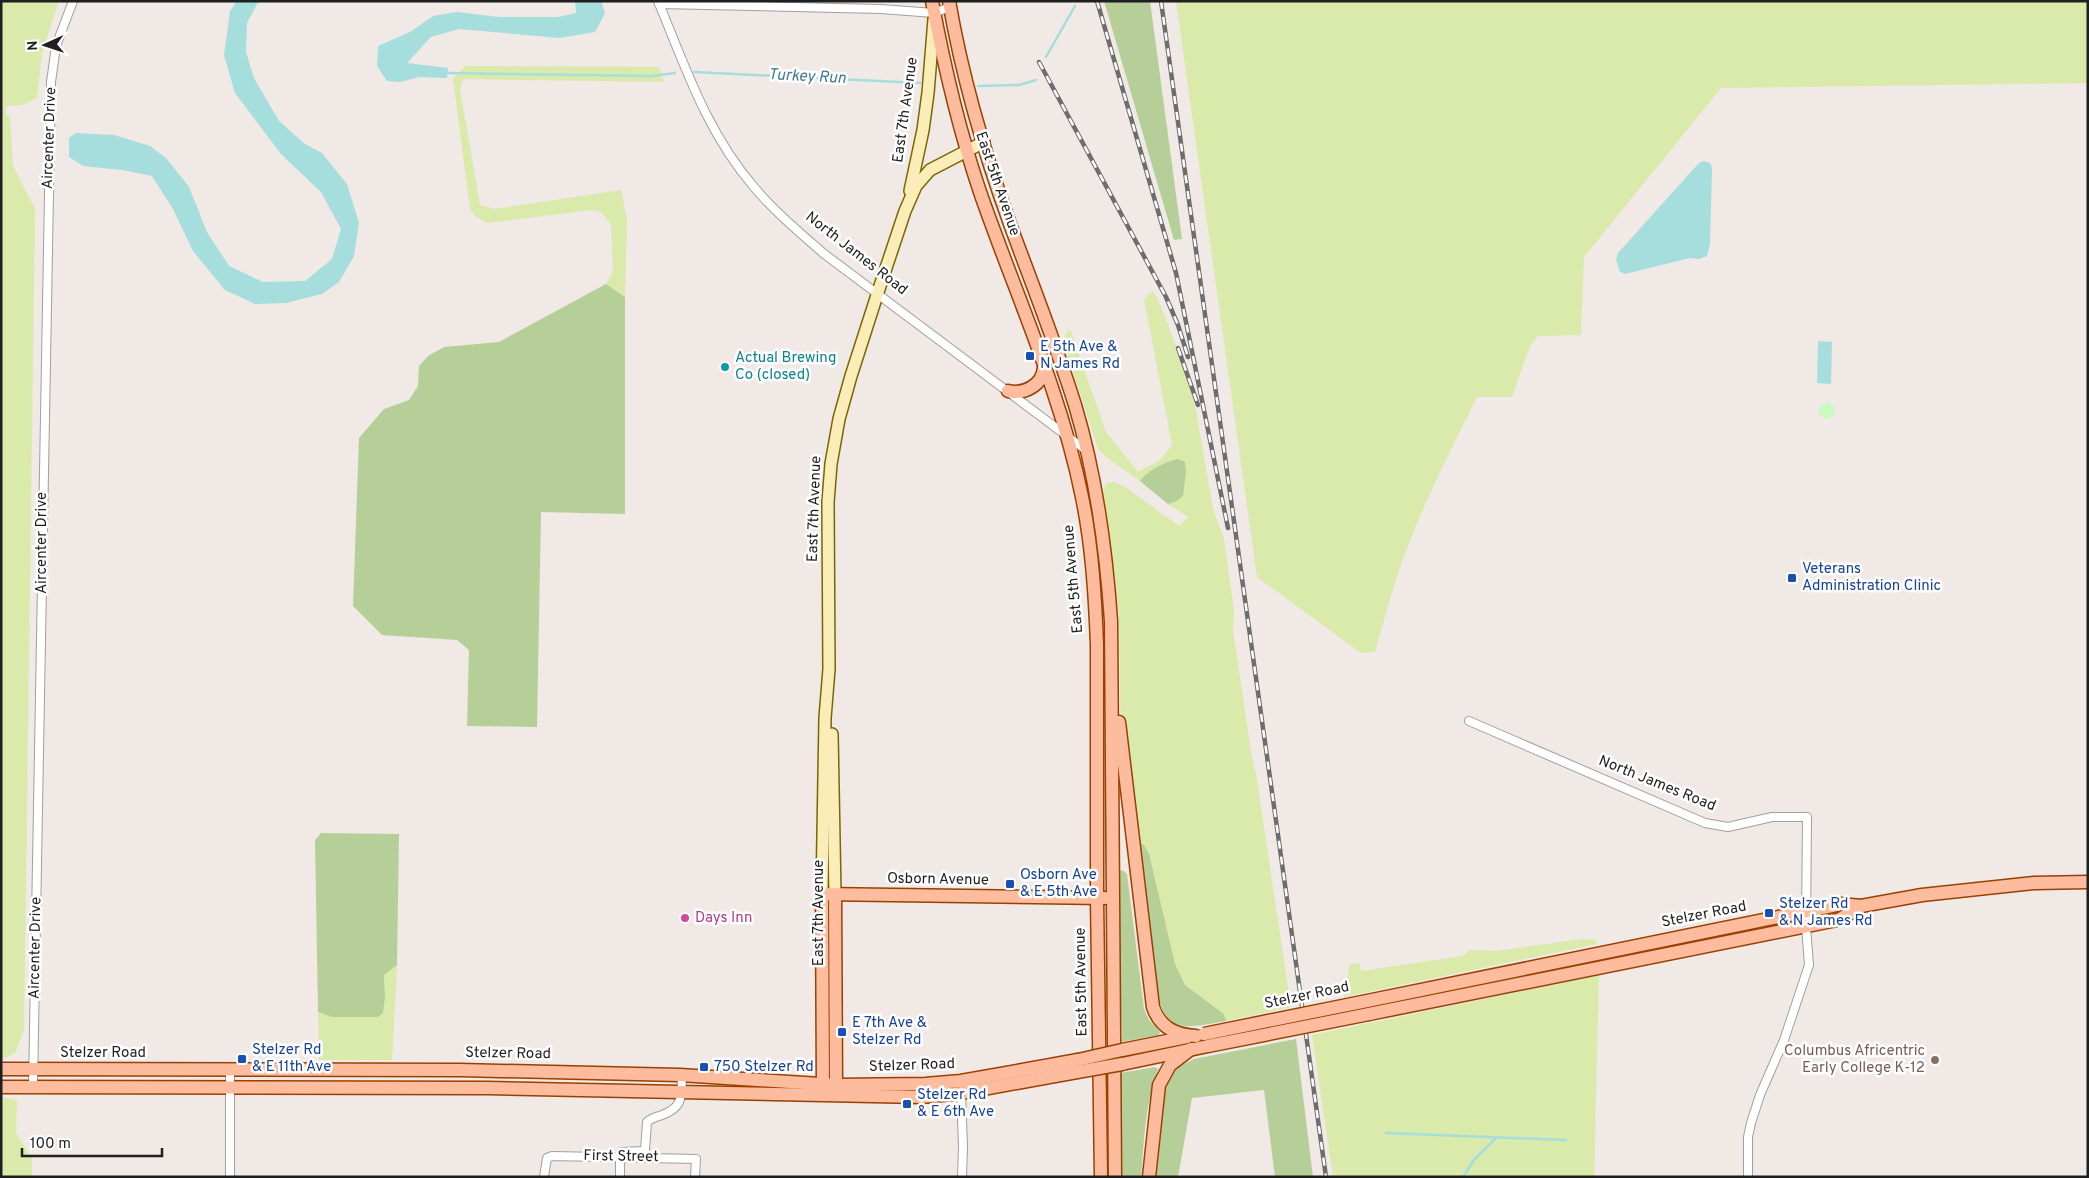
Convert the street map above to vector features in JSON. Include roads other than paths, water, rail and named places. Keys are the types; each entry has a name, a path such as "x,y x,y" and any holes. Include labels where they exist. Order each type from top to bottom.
{"main road":[{"name":"East 5th Avenue","path":"950,4 968,85 984,142 1009,222 1055,344 1075,407 1087,451 1101,523 1111,634 1115,1177"},
{"name":"East 5th Avenue","path":"933,7 945,66 967,150 1044,367 1066,436 1082,497 1093,568 1096,606 1097,898 1101,1177"},
{"path":"1008,391 1024,391 1032,387 1042,378 1044,367"},
{"path":"1111,634 1121,751 1153,1007 1161,1021 1172,1032 1203,1038"},
{"path":"1807,911 1840,904 1861,906 1922,895 2002,886 2042,882 2088,882"},
{"name":"Osborn Avenue","path":"829,894 1112,898"},
{"name":"East 7th Avenue","path":"823,1090 823,1031 829,894"},
{"name":"East 7th Avenue","path":"829,894 836,1091"},
{"path":"1806,927 1840,919 1861,906"},
{"name":"Stelzer Road","path":"836,1091 960,1081 1078,1066 1122,1064 1191,1050 1203,1038 1366,1001 1807,911"},
{"name":"Stelzer Road","path":"1,1087 488,1088 682,1093 823,1090 922,1097 961,1093 1078,1066 1122,1050 1369,1014 1806,927"},
{"path":"791,1083 804,1081 813,1071 820,1055 823,1031"},
{"path":"1149,1177 1159,1085 1172,1064 1191,1050"},
{"name":"Stelzer Road","path":"1,1069 451,1069 682,1075 791,1083 823,1090"},
{"path":"1,1079 18,1077 33,1070"}],"street":[{"name":"Aircenter Drive","path":"33,1087 51,82 56,46 73,1"},
{"path":"658,3 881,9 933,7 950,4"},
{"name":"North James Road","path":"658,3 689,81 715,132 754,187 796,230 823,253 878,292 1087,451"},
{"name":"East 7th Avenue","path":"905,211 923,130 928,93 933,7"},
{"name":"East 7th Avenue","path":"829,894 832,734 828,669 828,502 831,464 844,397 905,211 916,186 926,173 944,161 984,142"},
{"name":"North James Road","path":"1469,721 1705,823 1728,826 1772,817 1807,817 1806,927 1809,965 1784,1040 1760,1095 1751,1123 1748,1137 1748,1177"},
{"path":"230,1069 230,1177"},
{"path":"620,1177 620,1157 622,1152 645,1150 647,1122 678,1106 682,1093 682,1075"},
{"path":"961,1093 962,1177"},
{"name":"First Street","path":"544,1177 547,1158 552,1156 696,1159 695,1177"}],"water":[{"path":"237,1 261,1 257,4 247,23 246,52 254,78 279,121 305,144 322,153 347,184 359,223 354,256 339,282 322,294 286,303 255,304 225,290 193,251 173,209 152,176 122,170 83,166 69,157 69,138 76,133 114,135 150,146 167,159 189,187 207,232 229,266 263,282 305,281 332,259 341,229 321,192 281,154 235,93 224,55 230,11"},
{"path":"575,1 601,1 605,13 595,32 559,38 459,29 431,37 407,63 448,68 447,78 419,77 401,82 387,81 377,66 378,46 410,32 433,16 457,12 499,17 558,17 576,13"},
{"path":"1704,161 1710,163 1712,168 1710,244 1707,256 1699,259 1690,258 1625,274 1620,272 1616,260 1618,253 1699,163"},
{"path":"1818,341 1832,342 1831,384 1817,383"}],"waterway":[{"name":"Turkey Run","path":"1046,57 1075,6"},
{"name":"Turkey Run","path":"694,72 920,83"},
{"name":"Turkey Run","path":"448,73 652,76 675,73"},
{"name":"Turkey Run","path":"978,86 1019,85 1036,80"},
{"path":"1386,1133 1566,1140"},
{"path":"1463,1177 1474,1160 1497,1137"}],"railway":[{"path":"1097,1 1176,273 1228,528"},
{"path":"1161,1 1326,1177"},
{"path":"1039,62 1166,297 1178,325 1188,357"},
{"path":"1178,348 1198,405"}],"place":[{"name":"E 5th Ave & N James Rd","path":"1030,356"},
{"name":"Actual Brewing Co (closed)","path":"725,367"},
{"name":"Veterans Administration Clinic","path":"1792,578"},
{"name":"Osborn Ave & E 5th Ave","path":"1010,884"},
{"name":"Stelzer Rd & N James Rd","path":"1769,913"},
{"name":"Days Inn","path":"685,918"},
{"name":"E 7th Ave & Stelzer Rd","path":"842,1032"},
{"name":"Stelzer Rd & E 11th Ave","path":"242,1059"},
{"name":"Columbus Africentric Early College K-12","path":"1935,1060"},
{"name":"750 Stelzer Rd","path":"704,1067"},
{"name":"Stelzer Rd & E 6th Ave","path":"907,1104"}]}
